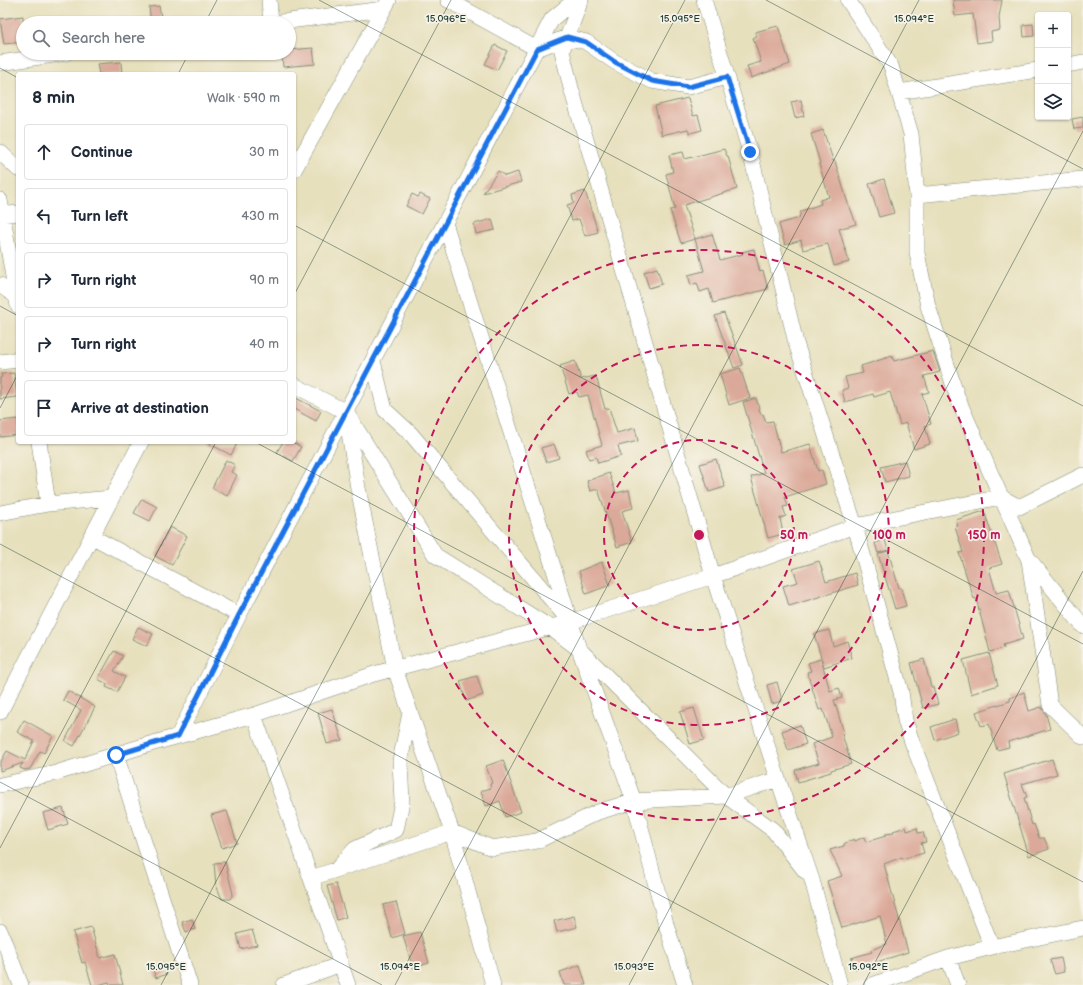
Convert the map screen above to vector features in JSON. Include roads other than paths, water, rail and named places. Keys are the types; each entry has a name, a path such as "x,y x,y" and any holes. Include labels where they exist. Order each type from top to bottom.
{"street":[{"path":"269,0 271,16"},
{"path":"448,0 537,49"},
{"path":"178,736 239,615 552,19 575,0"},
{"path":"581,0 562,51 571,88 713,576 812,880 840,985"},
{"path":"704,0 750,152 796,343 855,526 901,692 905,720 912,742 992,947"},
{"path":"848,0 891,66 911,134 917,195 917,253 928,306 958,399 1028,558 1083,626"},
{"path":"296,19 386,4"},
{"path":"296,166 386,4"},
{"path":"537,49 567,37 586,42 615,62 652,81 688,87 727,77"},
{"path":"0,63 20,60"},
{"path":"1071,64 1083,62"},
{"path":"899,92 1035,70"},
{"path":"0,152 16,167"},
{"path":"917,195 1083,179"},
{"path":"0,200 1,215 16,296"},
{"path":"1,215 16,213"},
{"path":"445,223 570,622 634,801 666,924 685,985"},
{"path":"0,285 16,300"},
{"path":"0,362 16,360"},
{"path":"372,361 385,410 411,434 570,622"},
{"path":"296,385 346,412 435,555 551,628 579,649 726,796 773,830 812,880"},
{"path":"346,412 358,488 395,669 452,832 493,985"},
{"path":"39,444 48,504"},
{"path":"0,712 140,444"},
{"path":"0,785 56,773 178,736 254,715 374,674 551,628 713,576 855,526 1000,497 1019,507 1083,475"},
{"path":"0,513 48,504 111,498"},
{"path":"91,536 239,615"},
{"path":"1028,558 1050,705 1083,737"},
{"path":"336,870 355,849 396,830 402,802 400,760 410,713"},
{"path":"254,715 348,985"},
{"path":"116,755 190,985"},
{"path":"311,878 452,832 492,848 537,841 598,812 634,801 726,796 778,779"},
{"path":"872,985 948,958 1083,928"},
{"path":"0,931 21,985"},
{"path":"948,958 958,985"},
{"path":"284,985 341,964"}]}
